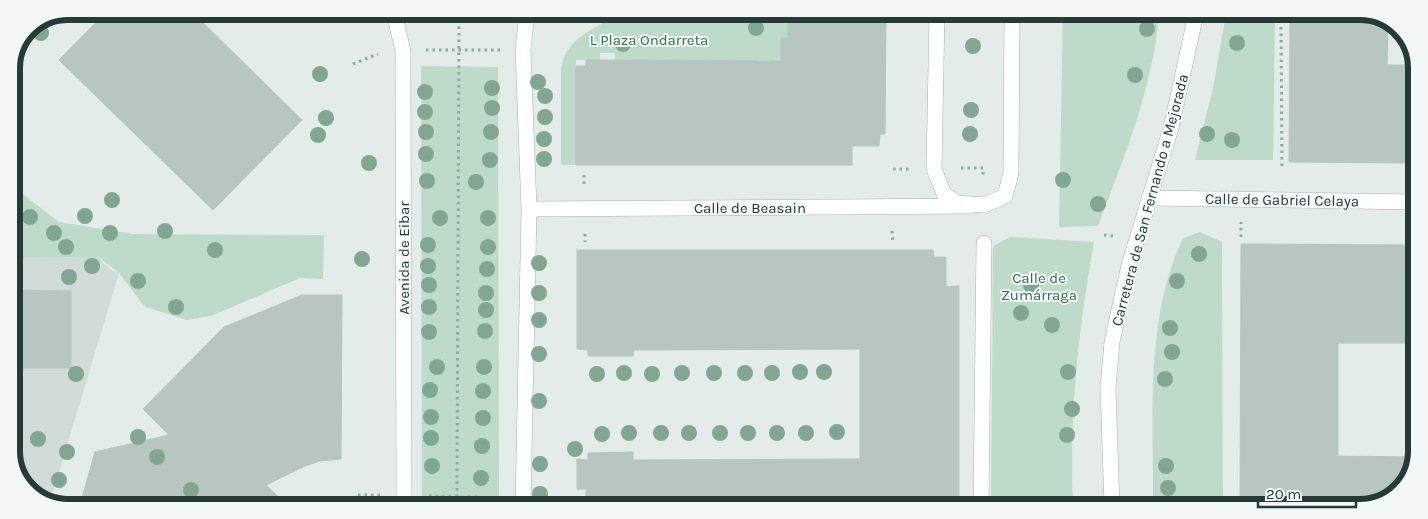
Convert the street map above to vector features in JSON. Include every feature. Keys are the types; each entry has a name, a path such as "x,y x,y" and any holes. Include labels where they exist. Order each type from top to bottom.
{"street":[{"name":"Avenida de Eibar","path":"396,20 403,51 404,499"},
{"path":"523,499 529,209 523,50 526,20"},
{"path":"937,20 934,169 944,194 964,205"},
{"name":"Calle de Beasain","path":"529,209 984,206 1005,196 1011,173 1012,20"},
{"name":"Carretera de San Fernando a Mejorada","path":"1112,499 1108,388 1112,342 1125,281 1171,128 1195,20"},
{"name":"Calle de Gabriel Celaya","path":"1149,198 1408,202"},
{"path":"981,499 984,243"}],"path":[{"path":"457,497 459,20"},
{"path":"1281,20 1282,169"},
{"path":"353,64 386,51 523,50"},
{"path":"358,495 389,499"},
{"path":"430,499 457,497 483,499"}],"shaded area":[{"path":"98,257 111,270 119,273 52,496 41,491 26,475 20,454 20,258"}],"green space":[{"name":"L Plaza Ondarreta","path":"608,20 788,20 788,38 781,38 781,53 798,53 772,67 771,60 757,60 756,67 709,67 709,60 678,60 678,67 631,67 630,60 615,60 615,53 600,53 600,60 576,60 576,165 561,165 561,68 569,48 593,28"},
{"name":"Calle de Zumárraga","path":"1063,20 1158,20 1151,69 1144,95 1127,148 1098,226 1059,227"},
{"path":"1225,20 1275,20 1273,160 1195,160 1213,88"},
{"path":"421,66 498,67 499,499 422,499"},
{"path":"20,192 59,222 133,234 324,235 323,279 300,278 211,316 187,320 145,307 119,273 98,257 20,258"},
{"path":"1200,232 1222,242 1223,499 1153,499 1153,405 1157,336 1162,303 1171,270 1183,238"},
{"name":"Calle de Zumárraga","path":"1010,237 1094,242 1083,308 1076,374 1072,440 1073,499 991,499 993,248"}],"building":[{"path":"98,20 200,20 302,120 213,210 59,60"},
{"path":"788,20 886,20 885,134 880,134 879,146 852,146 852,165 576,165 576,66 586,66 586,60 781,61 781,38 788,38"},
{"path":"1290,20 1366,20 1387,28 1387,65 1408,65 1408,163 1289,162"},
{"path":"1241,244 1408,245 1408,343 1338,343 1338,456 1407,457 1403,472 1398,480 1387,491 1366,499 1240,499"},
{"path":"577,250 933,250 934,257 946,257 946,287 959,286 959,499 586,499 586,489 577,489 577,459 588,460 588,453 633,452 633,460 860,459 860,349 634,350 633,356 588,356 588,350 577,349"},
{"path":"20,290 71,291 71,368 20,368"},
{"path":"302,295 342,295 341,459 320,461 305,466 266,485 281,499 82,499 95,452 169,435 143,409 224,327"}]}
